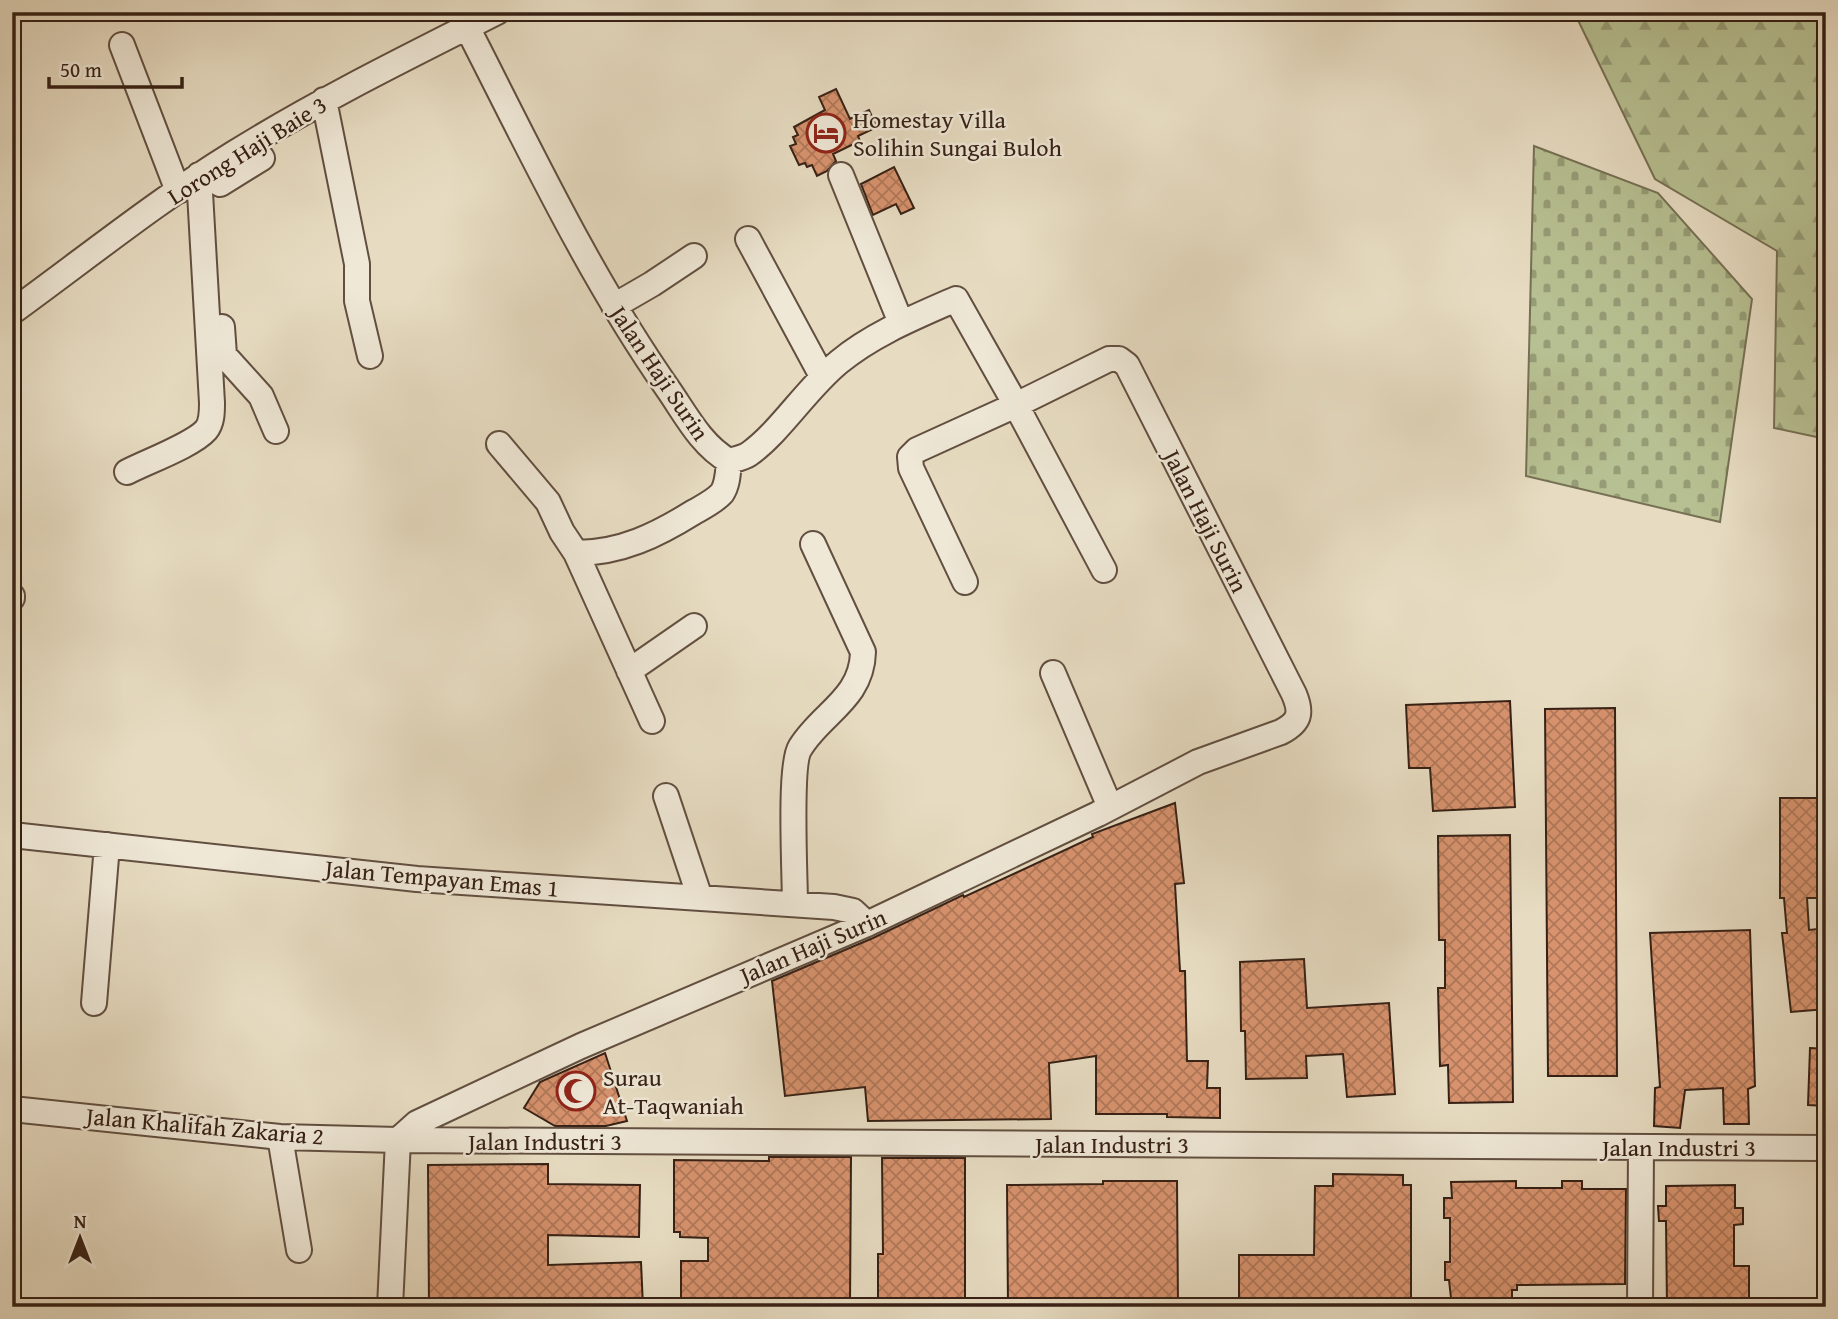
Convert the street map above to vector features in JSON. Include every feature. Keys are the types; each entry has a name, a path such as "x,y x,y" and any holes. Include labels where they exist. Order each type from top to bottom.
{"street":[{"name":"Lorong Haji Baie 3","path":"12,312 178,191 223,171 324,100 496,12"},
{"name":"Jalan Haji Surin","path":"398,1140 418,1123 581,1046 867,924 1198,762 1291,726 1298,717 1299,705 1124,361 1109,359 1016,405 956,299 901,323 867,342 822,376 747,456 729,461 715,453 644,355 579,248 467,27"},
{"path":"122,45 178,191"},
{"path":"324,100 357,264 358,301 370,356"},
{"path":"127,472 197,437 208,428 212,403 203,241 223,171 262,158"},
{"path":"841,174 901,323"},
{"path":"748,239 822,376"},
{"path":"203,241 218,256 224,355 261,396 276,431"},
{"path":"614,306 694,256"},
{"path":"965,582 911,468 911,457 917,450 1016,405 1104,569"},
{"path":"499,444 548,502 576,553 652,721"},
{"path":"576,553 618,549 639,542 682,520 717,498 723,491 729,461"},
{"path":"795,904 794,778 799,750 848,694 863,669 863,652 813,544"},
{"path":"629,671 694,626"},
{"path":"1052,673 1110,807"},
{"path":"666,796 700,898"},
{"name":"Jalan Tempayan Emas 1","path":"12,835 417,879 849,909 858,913 867,924"},
{"path":"94,1003 107,845"},
{"name":"Jalan Khalifah Zakaria 2","path":"12,1109 280,1137 398,1140"},
{"path":"280,1137 299,1250"},
{"path":"390,1307 398,1140"},
{"name":"Jalan Industri 3","path":"398,1140 1826,1148"},
{"path":"1640,1307 1641,1147"}],"green space":[{"path":"1574,12 1826,12 1826,439 1774,428 1777,251 1655,179"},
{"path":"1534,146 1658,193 1752,299 1720,522 1526,476"}],"building":[{"name":"Homestay Villa Solihin Sungai Buloh","path":"836,89 850,119 869,110 877,127 858,136 860,141 833,154 836,161 827,171 817,176 812,165 799,165 790,146 796,144 793,137 798,135 794,127 825,110 819,97"},
{"path":"894,167 914,208 901,214 896,204 873,215 861,184"},
{"path":"1510,701 1515,807 1433,811 1430,768 1409,768 1406,705"},
{"path":"1615,708 1617,1076 1548,1076 1545,709"},
{"path":"1780,798 1826,798 1826,898 1807,898 1809,930 1826,928 1826,1009 1791,1012 1782,933 1787,933 1784,898 1780,898"},
{"path":"1175,803 1184,883 1175,884 1180,971 1185,971 1187,1061 1208,1061 1207,1088 1220,1088 1220,1118 1167,1117 1167,1114 1096,1114 1096,1056 1049,1063 1051,1119 868,1121 865,1087 785,1096 772,981 873,938 963,895 964,897 1093,837 1092,834"},
{"path":"1510,835 1513,1102 1449,1103 1448,1065 1440,1066 1438,988 1445,988 1445,940 1439,940 1438,836"},
{"path":"1750,930 1755,1086 1748,1089 1749,1124 1724,1124 1723,1088 1685,1090 1680,1128 1654,1126 1655,1088 1660,1087 1650,933"},
{"path":"1304,959 1307,1008 1389,1003 1395,1094 1347,1097 1343,1054 1306,1056 1307,1078 1246,1079 1245,1031 1241,1031 1240,962"},
{"path":"1810,1048 1826,1049 1826,1106 1808,1105"},
{"name":"Surau At-Taqwaniah","path":"605,1053 627,1121 606,1126 555,1126 524,1108 540,1082"},
{"path":"769,1157 851,1157 850,1307 681,1307 681,1261 708,1261 708,1238 680,1237 680,1232 674,1232 674,1160 769,1161"},
{"path":"882,1158 965,1158 965,1307 878,1307 878,1254 883,1254"},
{"path":"548,1164 548,1184 640,1185 639,1237 548,1235 548,1265 641,1262 643,1307 429,1307 428,1165"},
{"path":"1333,1174 1403,1175 1403,1185 1411,1185 1411,1307 1239,1307 1239,1255 1314,1255 1315,1186 1333,1186"},
{"path":"1103,1181 1177,1181 1178,1307 1008,1307 1007,1185 1103,1184"},
{"path":"1516,1181 1516,1188 1562,1188 1562,1181 1582,1181 1582,1189 1626,1189 1625,1284 1517,1285 1517,1290 1512,1290 1512,1307 1452,1307 1449,1280 1445,1280 1445,1262 1450,1262 1450,1218 1444,1218 1444,1198 1452,1198 1451,1182"},
{"path":"1735,1185 1735,1208 1743,1208 1743,1224 1734,1225 1734,1266 1749,1266 1749,1307 1667,1307 1666,1221 1659,1221 1658,1206 1666,1206 1666,1186"}],"place":[{"name":"Homestay Villa Solihin Sungai Buloh","path":"826,133"},
{"name":"Surau At-Taqwaniah","path":"576,1091"}]}
